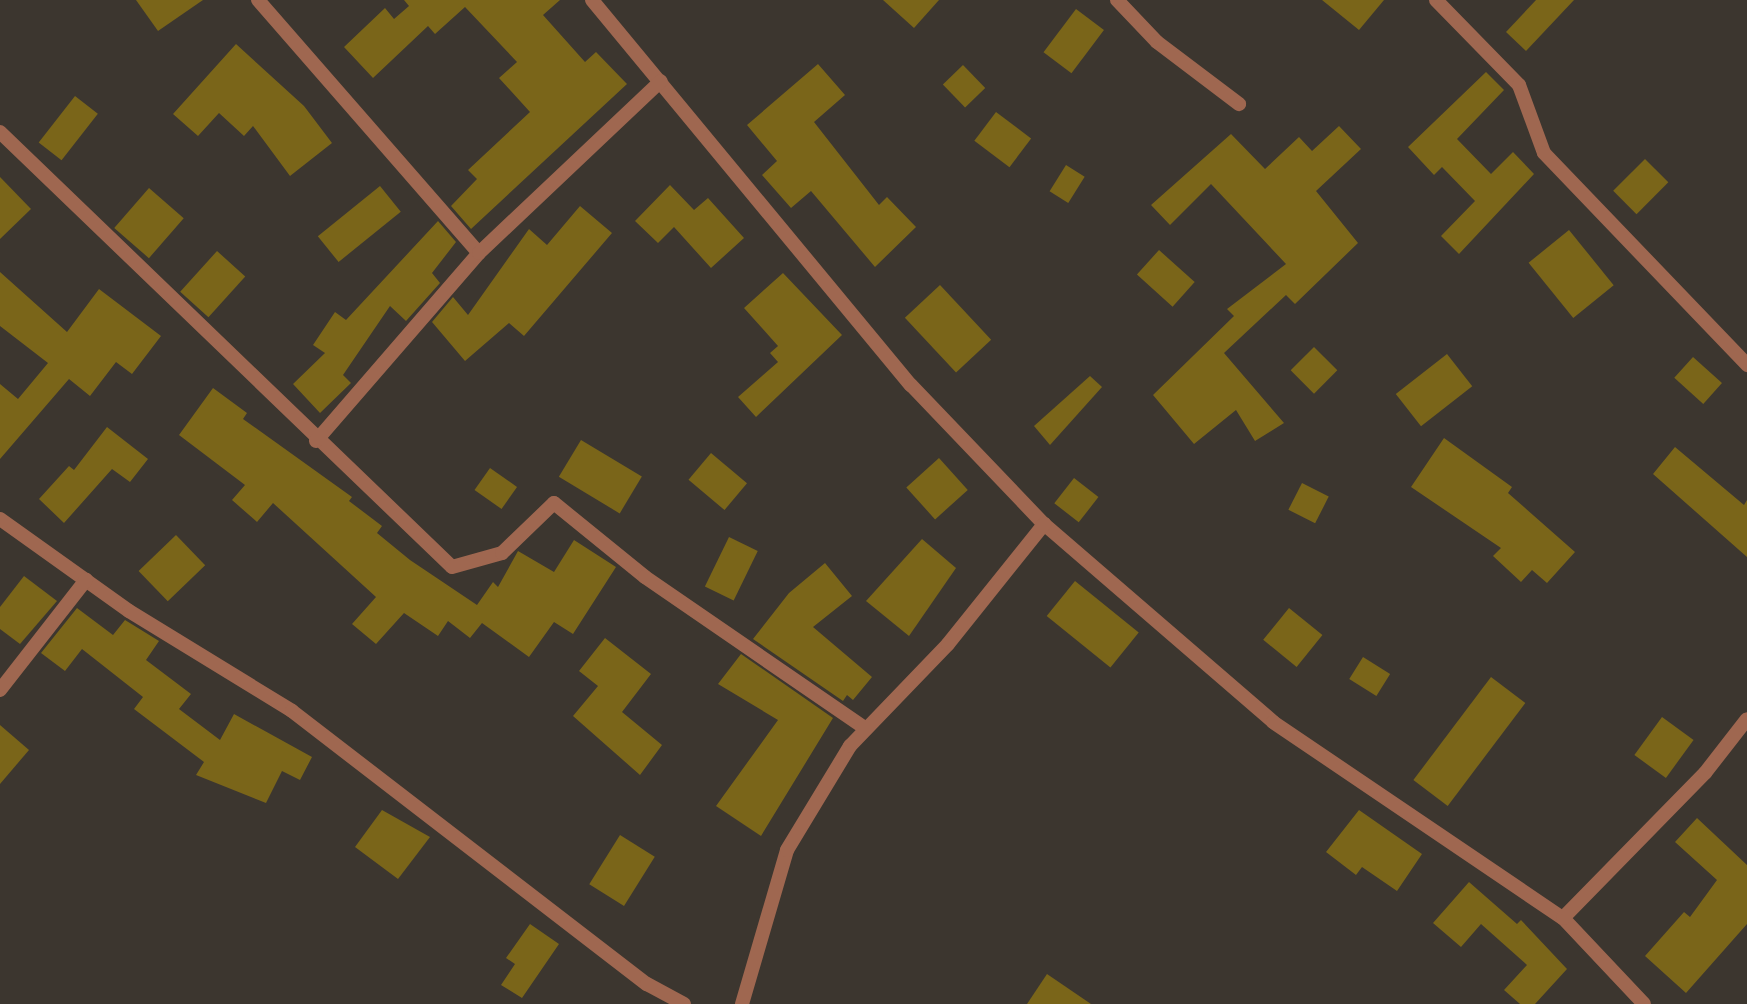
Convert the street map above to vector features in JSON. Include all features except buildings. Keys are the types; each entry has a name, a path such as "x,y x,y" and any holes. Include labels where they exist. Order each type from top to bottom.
{"street":[{"path":"258,0 479,253"},
{"path":"592,0 911,385 1044,524 1273,722 1563,918 1644,1004"},
{"path":"1117,0 1157,42 1239,104"},
{"path":"1436,0 1520,85 1544,153 1747,365"},
{"path":"316,441 479,253 661,81"},
{"path":"0,132 316,441 452,568 502,553 554,503 645,577 866,729"},
{"path":"0,519 86,580 292,711 647,984 684,1004"},
{"path":"742,1004 787,850 866,729 948,644 1044,524"},
{"path":"0,690 86,580"},
{"path":"1563,918 1706,773 1747,719"}]}
